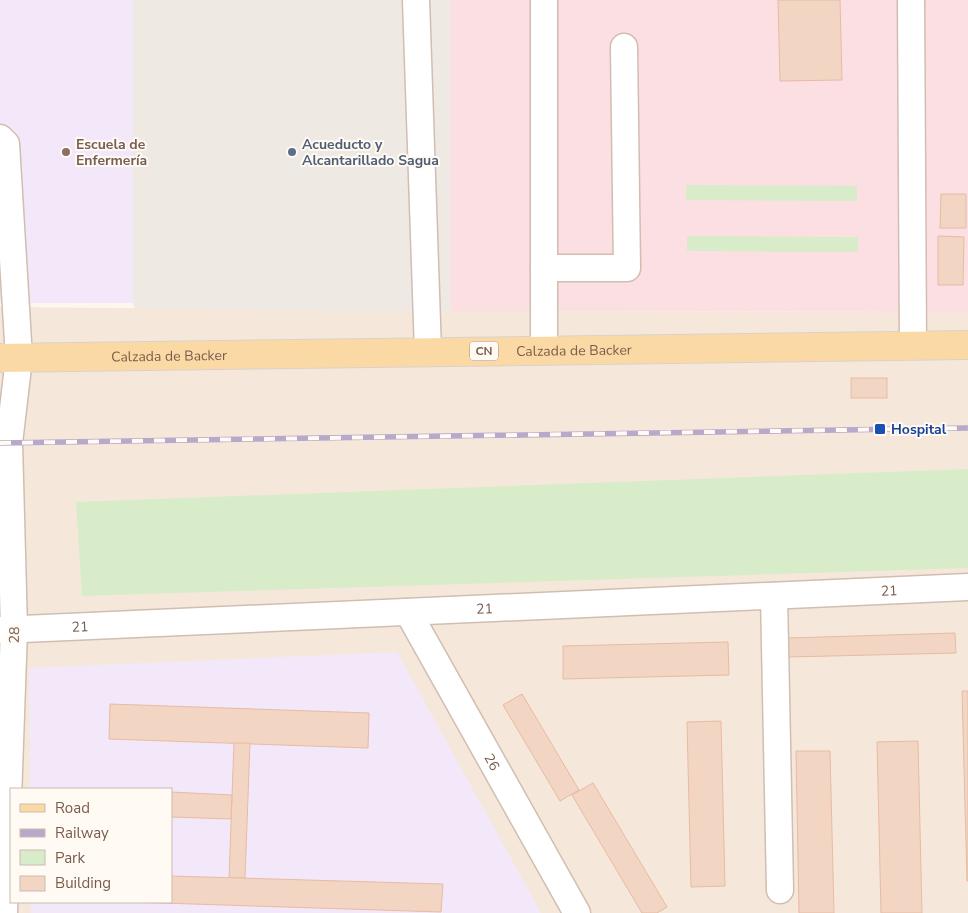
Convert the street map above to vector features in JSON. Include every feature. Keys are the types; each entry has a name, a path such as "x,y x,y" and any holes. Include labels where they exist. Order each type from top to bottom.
{"main road":[{"name":"Calzada de Backer","path":"9,358 968,345"}],"street":[{"path":"416,0 428,352"},
{"path":"544,0 544,351"},
{"path":"911,0 913,346"},
{"path":"544,268 627,268 624,47"},
{"name":"28","path":"0,138 6,144 9,358 9,443 5,493 7,629 3,861 4,913"},
{"name":"21","path":"7,629 968,588"},
{"path":"774,596 780,890"},
{"name":"26","path":"408,612 577,913"}],"shaded area":[{"name":"Escuela de Enfermería","path":"0,0 133,0 133,303 0,303"},
{"name":"Acueducto y Alcantarillado Sagua","path":"133,0 451,0 451,311 135,309 133,303"},
{"path":"451,0 968,0 968,312 451,311"},
{"path":"0,307 451,311 968,312 968,913 0,913"},
{"path":"397,652 541,913 31,913 31,903 172,903 172,788 30,788 29,668"}],"green space":[{"path":"686,185 857,186 857,201 686,200"},
{"path":"687,236 858,237 858,252 687,251"},
{"path":"968,469 968,568 82,596 76,502"}],"building":[{"path":"778,0 840,0 842,80 780,81"},
{"path":"941,194 966,194 966,228 940,228"},
{"path":"938,236 964,237 963,285 938,285"},
{"path":"851,378 887,378 887,398 851,398"},
{"path":"955,633 956,653 788,657 788,638"},
{"path":"728,642 729,675 563,679 563,646"},
{"path":"962,691 968,691 968,881 967,881"},
{"path":"522,694 579,790 560,801 503,705"},
{"path":"110,704 369,713 368,748 109,739"},
{"path":"721,721 725,886 691,887 687,722"},
{"path":"918,741 922,913 881,913 877,742"},
{"path":"234,743 250,743 245,878 229,878"},
{"path":"796,751 830,751 834,913 799,913"},
{"path":"593,783 667,907 657,913 642,913 572,795"},
{"path":"172,792 232,795 231,819 172,817"},
{"path":"172,876 443,884 441,912 161,903 172,903"}],"railway":[{"path":"0,443 968,428"}],"place":[{"name":"Escuela de Enfermería","path":"66,152"},
{"name":"Acueducto y Alcantarillado Sagua","path":"292,152"},
{"name":"Hospital","path":"880,429"}]}
